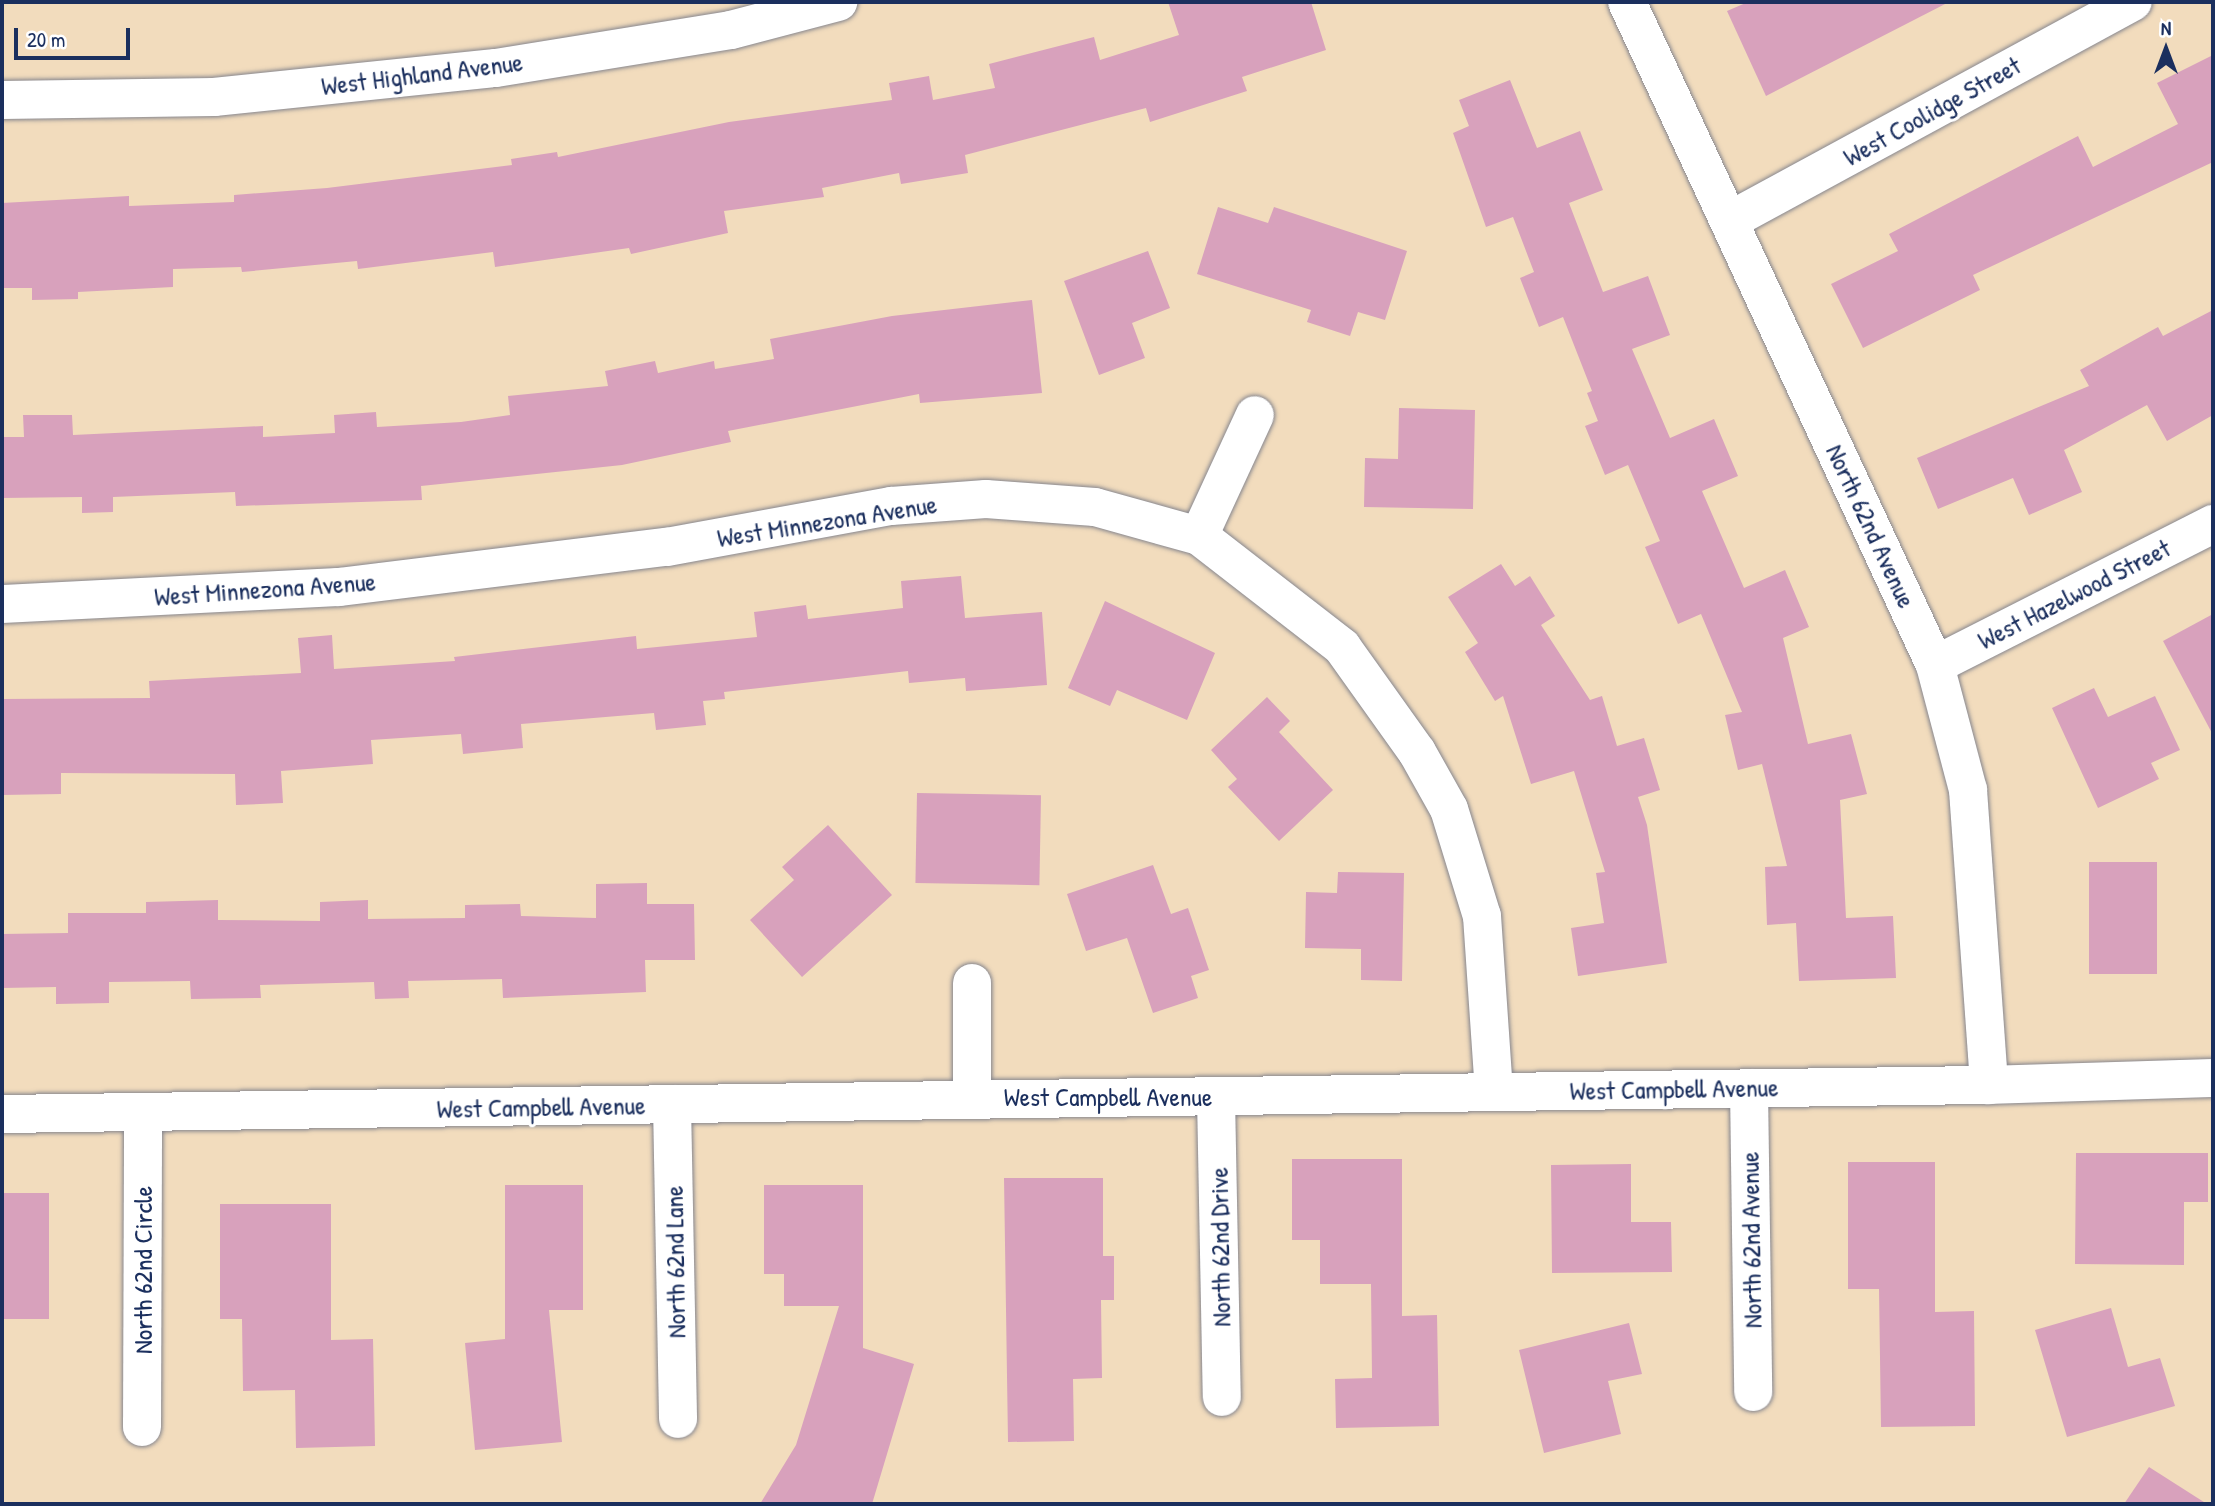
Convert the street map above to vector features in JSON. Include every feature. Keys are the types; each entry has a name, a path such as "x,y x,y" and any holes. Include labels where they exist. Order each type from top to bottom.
{"street":[{"name":"West Highland Avenue","path":"2,100 214,97 496,68 731,30 838,2"},
{"name":"North 62nd Avenue","path":"1627,2 1731,220 1935,665 1968,790 1989,1085"},
{"name":"West Coolidge Street","path":"1731,220 2133,2"},
{"path":"1199,536 1255,415"},
{"name":"West Minnezona Avenue","path":"2,604 339,587 667,547 891,506 986,499 1095,508 1199,536 1342,647 1417,752 1449,809 1482,916 1494,1091"},
{"name":"West Hazelwood Street","path":"1935,665 2213,524"},
{"path":"972,983 972,1098"},
{"name":"West Campbell Avenue","path":"2,1114 1989,1085 2213,1077"},
{"name":"North 62nd Avenue","path":"1749,1088 1753,1392"},
{"name":"North 62nd Drive","path":"1216,1097 1222,1397"},
{"name":"North 62nd Lane","path":"672,1104 678,1419"},
{"name":"North 62nd Circle","path":"142,1427 144,1113"}],"building":[{"path":"1168,2 1311,2 1326,50 1242,77 1247,91 1150,122 1146,108 965,155 968,173 901,184 899,173 822,188 824,197 724,211 728,233 631,254 629,248 495,267 493,252 358,269 357,261 242,272 241,267 173,269 173,287 78,292 78,299 32,300 32,288 2,288 2,203 129,196 129,206 234,202 234,195 327,188 512,165 511,159 557,152 558,157 729,122 892,100 889,83 929,76 933,100 995,88 989,64 1094,37 1100,60 1179,35"},
{"path":"1748,2 1949,2 1766,96 1727,11"},
{"path":"2213,55 2213,162 1973,275 1980,290 1863,348 1831,284 1898,251 1889,234 2078,136 2093,167 2178,124 2157,83"},
{"path":"1510,80 1537,148 1580,131 1603,190 1569,203 1603,292 1648,276 1670,335 1632,349 1670,438 1714,419 1738,476 1702,491 1744,588 1785,570 1809,627 1783,638 1808,744 1851,734 1867,794 1840,800 1846,918 1893,916 1896,978 1799,981 1796,923 1767,925 1765,867 1787,866 1762,764 1738,770 1725,715 1742,712 1701,614 1678,624 1645,547 1660,541 1628,465 1605,475 1585,426 1598,421 1587,393 1592,391 1563,317 1539,327 1520,278 1534,272 1513,217 1486,227 1453,133 1469,126 1459,100"},
{"path":"1218,207 1268,223 1274,207 1407,251 1385,320 1358,312 1350,336 1307,322 1311,310 1197,274"},
{"path":"1148,251 1170,308 1132,323 1145,358 1099,375 1064,281"},
{"path":"1032,300 1042,393 920,403 919,394 728,431 731,442 622,465 421,486 422,500 236,506 235,492 113,497 113,512 82,513 82,497 2,498 2,437 24,437 23,415 72,415 73,435 263,426 263,437 335,433 334,415 376,412 377,427 461,422 510,415 508,396 608,386 605,371 655,361 658,373 714,361 715,369 774,359 770,339 892,316"},
{"path":"2213,310 2213,415 2167,441 2147,405 2064,450 2082,492 2029,515 2013,478 1938,509 1917,458 2089,386 2080,370 2158,327 2163,336"},
{"path":"1399,408 1475,410 1473,509 1364,507 1365,458 1398,459"},
{"path":"1501,564 1515,586 1530,576 1555,616 1541,625 1590,700 1602,696 1617,746 1644,738 1660,790 1638,797 1647,825 1667,963 1578,976 1571,928 1604,923 1596,873 1605,872 1574,771 1531,784 1503,696 1495,701 1465,652 1478,643 1448,597"},
{"path":"961,576 965,618 1042,612 1047,685 966,691 965,678 909,683 908,671 724,692 725,699 703,701 706,725 656,730 654,713 521,724 523,748 463,754 461,734 371,740 373,764 281,771 283,803 236,805 235,774 61,773 61,794 2,795 2,699 150,698 149,681 301,673 298,638 332,635 334,669 455,661 454,657 636,636 637,649 757,637 754,612 806,605 808,619 903,608 901,581"},
{"path":"1105,601 1215,653 1187,720 1117,690 1110,706 1068,688"},
{"path":"2213,614 2213,735 2163,641"},
{"path":"2094,688 2108,717 2155,696 2180,750 2151,763 2159,779 2098,808 2052,708"},
{"path":"1267,697 1290,721 1279,732 1333,790 1279,841 1228,787 1237,779 1211,750"},
{"path":"917,793 1041,795 1039,885 915,883"},
{"path":"828,825 892,895 802,977 750,920 794,880 782,867"},
{"path":"2089,862 2157,862 2157,974 2089,974"},
{"path":"1153,865 1171,914 1188,908 1209,970 1191,976 1198,998 1153,1013 1127,938 1086,951 1067,894"},
{"path":"1338,872 1404,873 1402,981 1361,980 1361,949 1305,948 1306,892 1337,893"},
{"path":"647,883 647,904 694,904 695,960 645,960 646,992 503,998 502,979 408,981 409,998 375,999 374,982 260,985 261,998 191,999 190,981 109,982 109,1003 56,1004 56,987 2,988 2,934 68,933 68,913 146,913 146,902 218,900 218,920 320,921 320,902 368,900 368,919 465,918 465,905 520,904 521,916 596,918 596,884"},
{"path":"2076,1153 2208,1153 2208,1202 2184,1202 2184,1265 2075,1264"},
{"path":"1292,1159 1402,1159 1402,1316 1437,1315 1439,1426 1336,1428 1335,1379 1372,1378 1371,1284 1320,1284 1320,1240 1292,1240"},
{"path":"1848,1162 1935,1162 1935,1312 1974,1311 1975,1426 1881,1427 1879,1289 1848,1289"},
{"path":"1631,1164 1631,1222 1671,1222 1672,1272 1552,1273 1551,1165"},
{"path":"1004,1178 1103,1178 1103,1256 1114,1256 1114,1300 1101,1300 1102,1378 1073,1379 1074,1441 1008,1442"},
{"path":"505,1185 583,1185 583,1310 549,1310 562,1442 475,1450 465,1343 505,1339"},
{"path":"764,1185 863,1185 863,1348 914,1364 872,1504 760,1504 796,1445 839,1306 784,1306 784,1274 764,1274"},
{"path":"2,1193 49,1193 49,1319 2,1319"},
{"path":"220,1204 331,1204 331,1340 373,1339 375,1446 296,1448 295,1390 243,1391 242,1319 220,1319"},
{"path":"2111,1308 2128,1367 2160,1358 2175,1406 2067,1437 2035,1330"},
{"path":"1629,1323 1642,1374 1608,1381 1621,1434 1544,1453 1519,1350"},
{"path":"2149,1467 2207,1504 2124,1504"}]}
